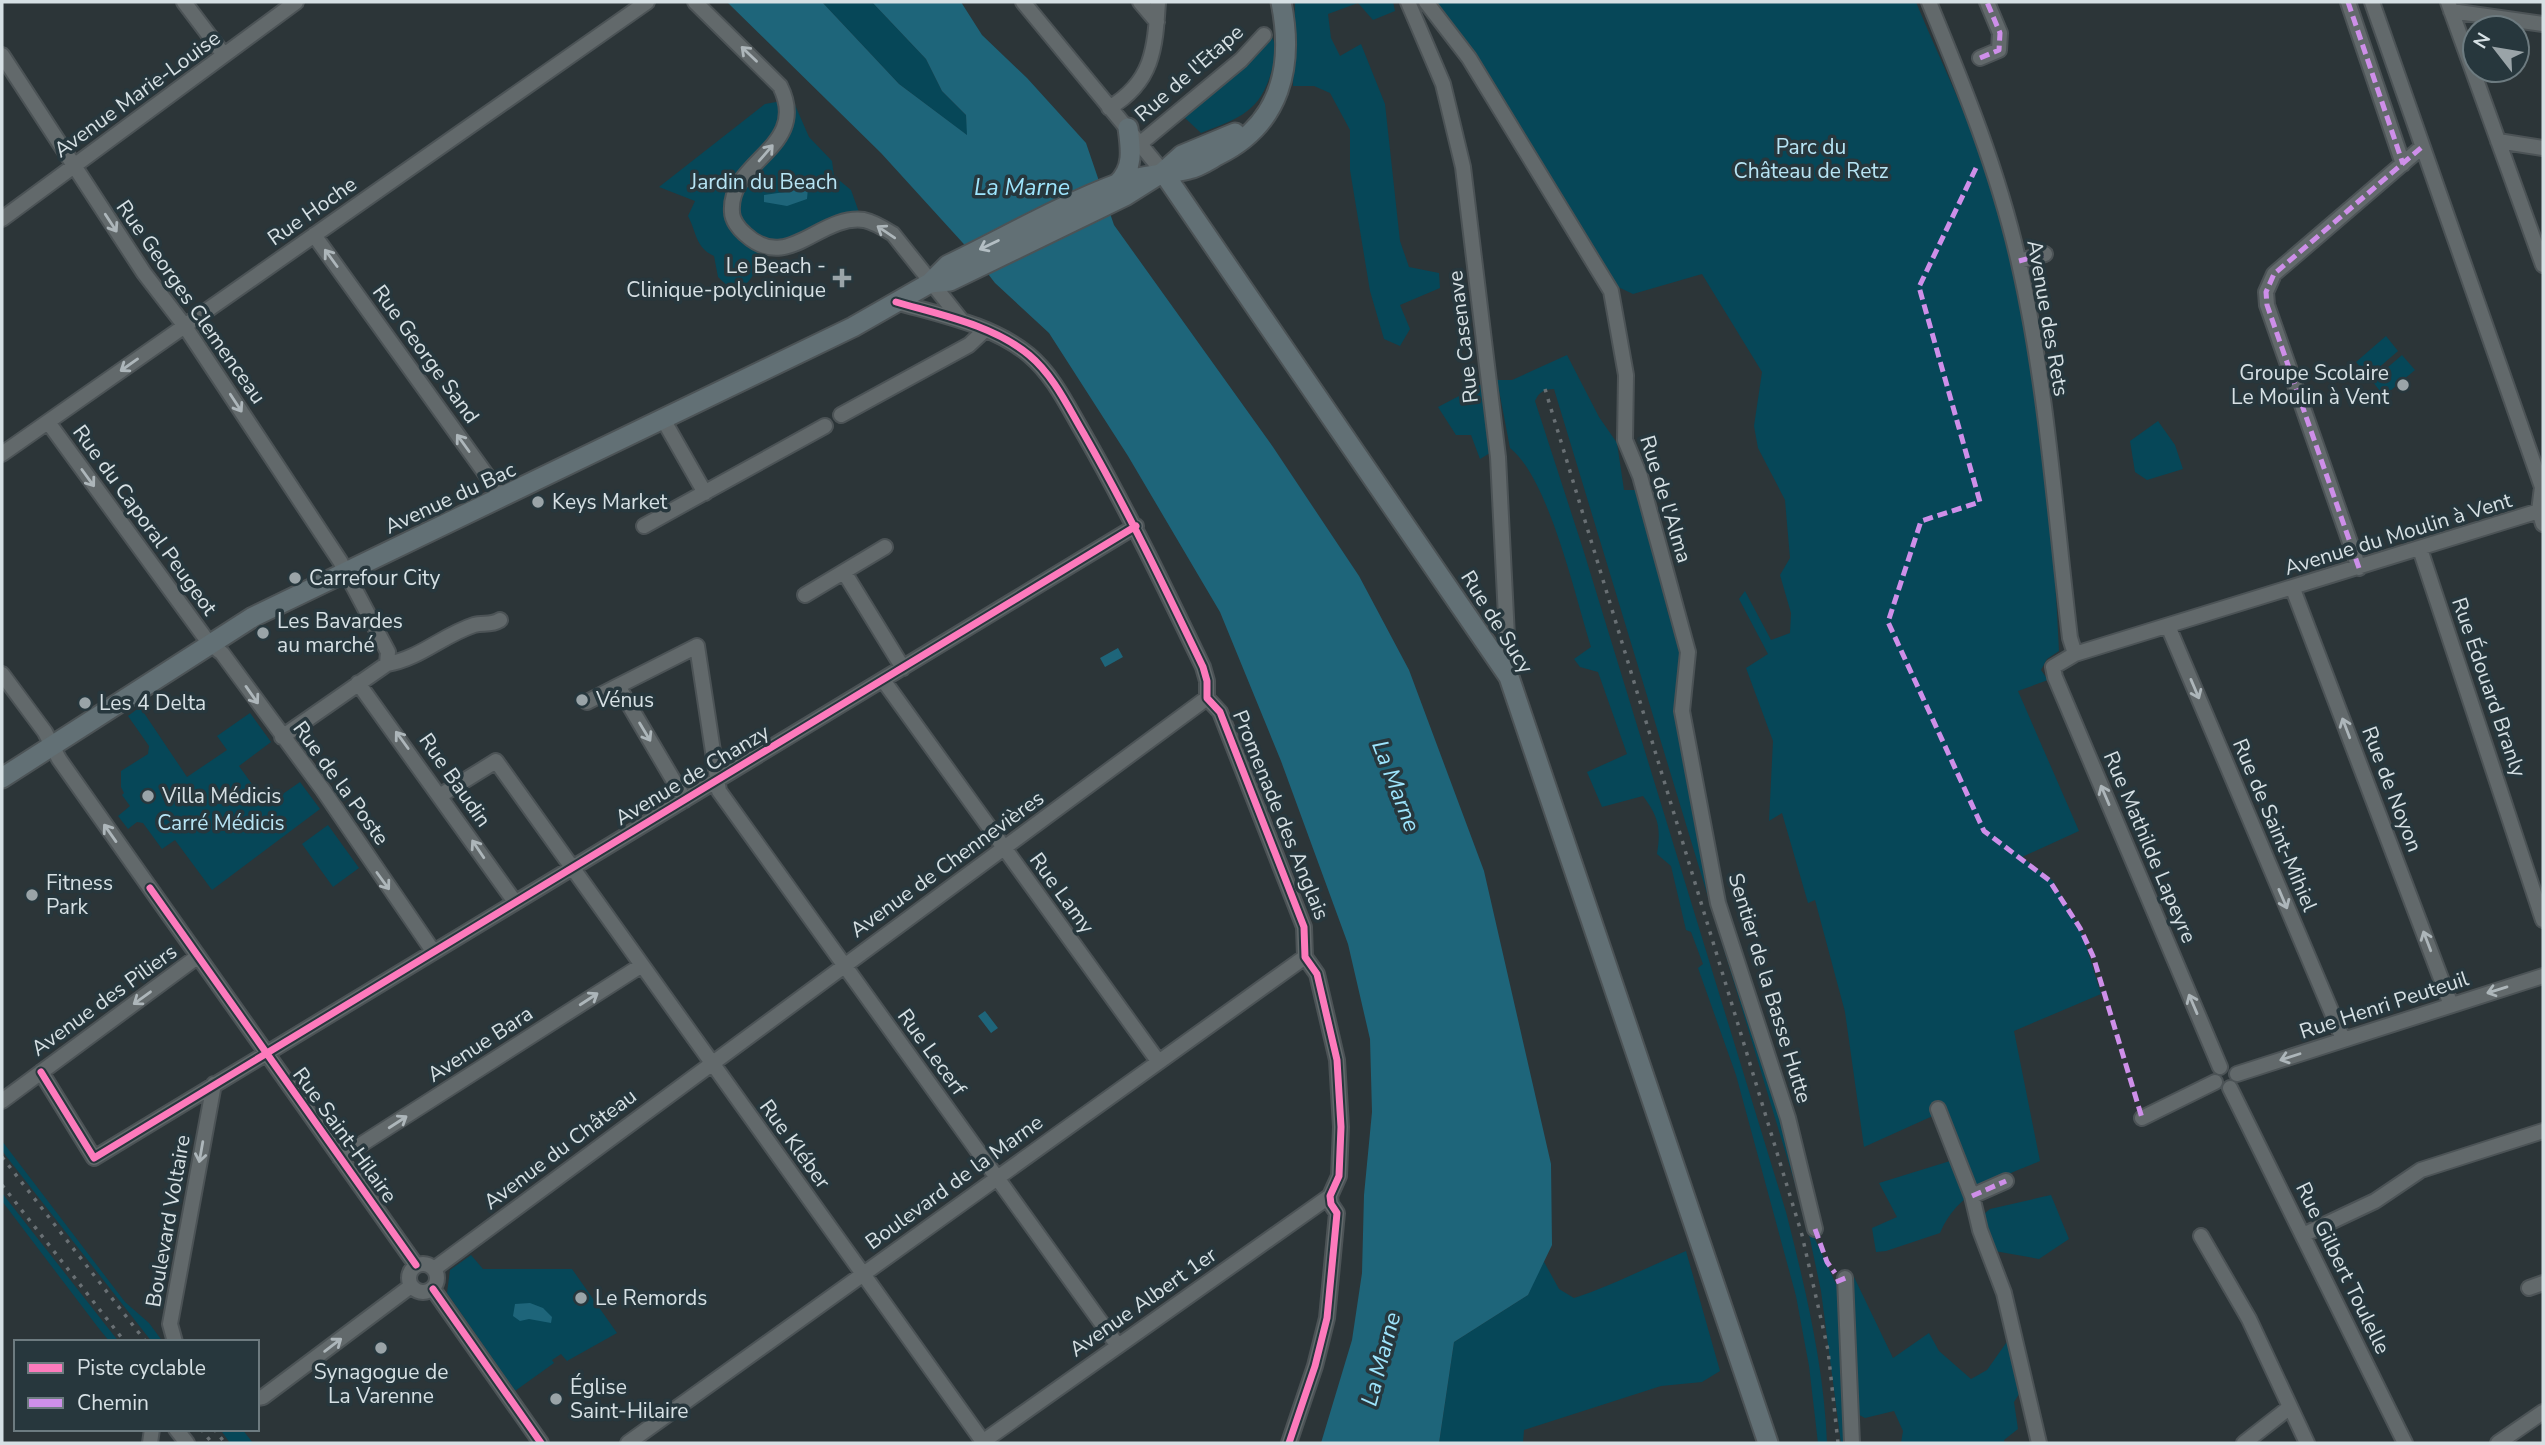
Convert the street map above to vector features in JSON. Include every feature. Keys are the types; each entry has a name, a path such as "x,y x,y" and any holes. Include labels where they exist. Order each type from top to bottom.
{"main road":[{"name":"Avenue du Bac","path":"2,778 253,617 664,421 853,327 930,283 943,267 962,266 1121,190 1163,172 1191,169 1223,153 1258,127 1281,86 1287,55 1281,2"},
{"path":"1121,190 1130,163 1128,128"},
{"name":"Rue de Sucy","path":"1163,172 1509,677 1768,1443"}],"street":[{"path":"184,2 224,55"},
{"name":"Avenue Marie-Louise","path":"2,219 296,2"},
{"name":"Rue Hoche","path":"2,454 647,2"},
{"name":"Promenade des Anglais","path":"695,2 771,77 788,103 787,121 779,138 735,192 732,211 743,232 761,247 784,248 841,223 864,220 893,234 962,321"},
{"path":"1023,2 1109,108 1142,142 1163,172"},
{"path":"1140,2 1157,22"},
{"path":"1109,108 1129,97 1144,77 1155,46 1158,2"},
{"name":"Rue Casenave","path":"1408,2 1443,84 1463,167 1499,457 1509,677"},
{"name":"Rue de l'Alma","path":"1426,2 1468,58 1611,291 1626,375 1623,431 1647,499 1671,583 1670,595"},
{"name":"Avenue des Rets","path":"1928,2 1987,152 2019,261 2038,361 2070,638 2075,654"},
{"path":"1980,58 1999,50 2001,42 1987,2"},
{"path":"2348,2 2403,163"},
{"name":"Avenue du Moulin à Vent","path":"2075,654 2420,549 2541,518 2542,487 2372,2"},
{"path":"2449,6 2543,24"},
{"path":"2449,6 2543,265"},
{"name":"Rue de l'Etape","path":"1142,142 1241,60 1264,35"},
{"name":"Rue Georges Clemenceau","path":"2,55 144,273 184,325 346,572 388,652 387,664"},
{"path":"2498,141 2543,148"},
{"path":"2359,568 2267,305 2266,292 2274,274 2422,147"},
{"name":"Rue George Sand","path":"314,235 503,498"},
{"path":"2019,261 2045,254"},
{"name":"Promenade des Anglais","path":"896,302 985,330 1030,356 1048,374 1136,526 1203,667 1207,681 1207,698 1220,712 1304,927 1305,957 1317,974 1337,1060 1341,1127 1339,1176 1330,1196 1337,1213 1327,1318 1315,1366 1289,1443"},
{"path":"841,415 969,345 985,330"},
{"path":"664,421 705,493"},
{"name":"Rue du Caporal Peugeot","path":"48,422 209,643"},
{"path":"644,526 825,426"},
{"name":"Avenue de Chanzy","path":"266,1053 1136,526"},
{"path":"805,595 885,547"},
{"name":"Rue Édouard Branly","path":"2420,549 2543,920"},
{"path":"844,572 903,668"},
{"name":"Rue de Noyon","path":"2293,589 2451,1005"},
{"name":"Sentier de la Basse Hutte","path":"1670,595 1688,652 1681,694 1682,711 1718,903 1788,1118 1815,1230"},
{"path":"282,737 387,664 404,661 475,624 490,626 500,620"},
{"name":"Rue de Saint-Mihiel","path":"2168,626 2343,1039"},
{"name":"Rue de la Poste","path":"209,643 222,653 323,790 433,951"},
{"path":"587,702 697,646 716,780"},
{"name":"Rue Mathilde Lapeyre","path":"2075,654 2056,664 2052,671 2220,1067"},
{"name":"Rue Saint-Hilaire","path":"2,674 197,957 416,1265"},
{"name":"Rue Lamy","path":"883,680 1158,1061"},
{"name":"Rue Baudin","path":"358,683 441,795 515,902"},
{"path":"618,686 685,800"},
{"name":"Avenue de Chennevières","path":"711,1064 1207,698"},
{"name":"Rue Kléber","path":"441,795 496,761 983,1443"},
{"name":"Rue Lecerf","path":"716,780 719,792 1118,1346"},
{"name":"Avenue des Piliers","path":"2,1101 197,957"},
{"name":"Boulevard de la Marne","path":"628,1443 1305,957"},
{"name":"Avenue Bara","path":"340,1158 642,965"},
{"name":"Rue Henri Peuteuil","path":"2237,1074 2543,976"},
{"path":"41,1072 94,1158 266,1053"},
{"name":"Avenue du Château","path":"434,1269 711,1064"},
{"path":"2229,1066 2237,1074 2237,1082 2230,1088 2221,1088 2215,1082 2216,1072 2220,1067 2229,1066"},
{"path":"2142,1118 2215,1082"},
{"name":"Boulevard Voltaire","path":"175,1340 170,1324 214,1084"},
{"name":"Rue Gilbert Toulelle","path":"2230,1088 2405,1443"},
{"path":"1938,1109 1972,1196 1980,1230 2004,1293 2039,1443"},
{"path":"2304,1235 2375,1201 2421,1170 2543,1131"},
{"path":"1972,1196 2006,1181"},
{"name":"Avenue Albert 1er","path":"983,1443 1330,1196"},
{"path":"2201,1236 2249,1319 2308,1443"},
{"path":"429,1264 434,1269 438,1279 433,1289 421,1292 411,1286 409,1274 416,1265 429,1264"},
{"path":"1841,1279 1852,1443"},
{"path":"259,1398 411,1286"},
{"path":"433,1289 541,1443"},
{"path":"2244,1443 2290,1407"},
{"path":"2498,1443 2543,1412"}],"green space":[{"path":"822,2 872,2 926,59 942,91 966,115 968,136 899,84"},
{"path":"1295,2 1393,2 1395,11 1373,20 1358,3 1328,14 1331,38 1340,56 1361,44 1385,104 1400,241 1409,267 1439,273 1440,288 1400,305 1410,329 1400,346 1384,339 1370,291 1350,170 1350,130 1330,93 1314,86 1293,86"},
{"name":"Parc du Château de Retz","path":"1428,2 1916,2 1971,130 1999,209 2024,317 2041,428 2052,540 2059,651 2047,659 2041,670 2048,680 2018,691 2079,831 2022,857 2053,881 2083,936 2101,994 2014,1031 2040,1161 1996,1180 1969,1196 1948,1218 1940,1233 1876,1252 1872,1228 1897,1217 1879,1183 1963,1157 1946,1110 1864,1147 1845,1012 1815,900 1808,903 1782,813 1769,821 1773,741 1746,668 1768,654 1739,599 1745,591 1771,640 1790,633 1791,613 1780,575 1790,558 1785,500 1758,448 1754,426 1762,372 1702,274 1633,294 1616,286"},
{"path":"1272,37 1275,57 1262,95 1247,112 1201,133 1184,117"},
{"name":"Jardin du Beach","path":"788,89 809,137 832,161 834,176 851,190 860,215 784,245 765,244 751,279 733,291 718,277 714,256 703,248 697,239 688,216 695,201 659,187 765,104 782,101"},
{"path":"2386,336 2398,351 2368,377 2356,362"},
{"path":"1567,355 1599,417 1617,443 1624,490 1638,490 1662,573 1667,610 1682,653 1695,793 1806,1220 1554,389 1542,392 1535,401 1786,1212 1818,1355 1827,1443 1818,1443 1809,1366 1796,1296 1736,1075 1698,968 1703,964 1691,932 1686,930 1671,866 1657,854 1659,830 1656,817 1643,796 1602,807 1587,772 1627,754 1598,672 1580,667 1574,659 1591,647 1549,511 1524,463 1510,448 1497,380 1512,380"},
{"path":"2402,355 2415,370 2384,396 2372,381"},
{"path":"1482,384 1490,453 1480,459 1471,435 1456,435 1438,407"},
{"path":"2158,421 2175,445 2183,469 2147,480 2135,472 2130,441"},
{"name":"Carré Médicis","path":"140,707 187,777 227,750 217,736 250,713 271,742 239,766 267,805 300,782 320,809 212,890 175,840 162,849 143,823 137,822 128,829 118,816 130,806 122,795 121,771 148,754 149,746 128,716"},
{"path":"328,825 359,868 333,887 302,844"},
{"path":"2,1141 125,1302 149,1323 162,1340 150,1340 2,1150"},
{"path":"2,1193 117,1340 108,1340 100,1330 2,1201"},
{"path":"2051,1195 2069,1239 2039,1259 1989,1250 1978,1219 1990,1209"},
{"path":"1806,1220 1836,1284 1854,1277 1893,1358 1929,1333 1939,1351 1971,1379 1987,1370 2011,1336 2021,1391 2014,1402 2018,1429 2004,1440 2005,1443 1901,1443 1903,1431 1894,1411 1865,1418 1848,1409 1848,1443 1841,1443 1821,1291"},
{"path":"1686,1251 1720,1371 1702,1382 1661,1386 1524,1430 1523,1443 1439,1443 1454,1342 1528,1295 1543,1260 1559,1289 1574,1298"},
{"path":"471,1255 483,1269 572,1269 617,1333 567,1361 561,1354 552,1360 554,1363 515,1391 447,1293 450,1270"},
{"path":"221,1431 244,1431 253,1443 230,1443"}],"water":[{"name":"La Marne","path":"727,2 822,2 899,84 967,135 966,115 942,91 926,59 872,2 961,2 982,35 1027,78 1086,143 1114,225 1273,447 1359,576 1409,670 1484,871 1551,1164 1552,1245 1528,1295 1454,1342 1439,1443 1321,1443 1352,1340 1362,1273 1364,1195 1372,1112 1370,1039 1348,944 1281,761 1220,612 1128,456 1049,333 995,283 972,253 881,153"},
{"path":"798,183 808,188 807,199 787,206 764,202 764,195 785,192"},
{"path":"1118,648 1123,657 1105,667 1100,658"},
{"path":"985,1011 998,1028 991,1033 978,1016"},
{"path":"530,1303 543,1308 552,1317 551,1323 529,1319 520,1321 513,1316 515,1304"}],"railway":[{"path":"1545,389 1802,1235 1828,1350 1838,1443"},
{"path":"2,1157 144,1340"},
{"path":"2,1185 123,1340"},
{"path":"203,1431 212,1443"},
{"path":"216,1431 225,1443"}],"marked path":[{"path":"1980,58 1999,50 2000,33 1987,2"},
{"path":"2348,2 2403,164"},
{"path":"2359,568 2267,305 2266,292 2274,274 2422,147"},
{"path":"1976,168 1919,287 1980,502 1921,521 1888,622 1984,831 2049,880 2080,928 2093,956 2142,1118"},
{"path":"2019,261 2045,254"},
{"path":"1972,1196 2006,1181"},
{"path":"1815,1229 1827,1262 1835,1273"},
{"path":"1836,1282 1848,1277"}],"cycle path":[{"path":"896,302 966,322 999,336 1038,363 1060,392 1131,521 1203,667 1207,681 1207,698 1220,712 1304,927 1305,957 1317,974 1337,1060 1341,1127 1339,1176 1330,1196 1331,1204 1337,1213 1327,1318 1315,1366 1289,1443"},
{"path":"41,1072 94,1158 1136,526"},
{"path":"150,888 416,1265"},
{"path":"433,1289 541,1443"}],"place":[{"name":"Le Beach - Clinique-polyclinique","path":"842,278"},
{"name":"Groupe Scolaire Le Moulin à Vent","path":"2403,385"},
{"name":"Keys Market","path":"538,502"},
{"name":"Carrefour City","path":"295,578"},
{"name":"Les Bavardes au marché","path":"263,633"},
{"name":"Vénus","path":"582,700"},
{"name":"Les 4 Delta","path":"85,703"},
{"name":"Villa Médicis","path":"148,796"},
{"name":"Fitness Park","path":"32,895"},
{"name":"Le Remords","path":"581,1298"},
{"name":"Synagogue de La Varenne","path":"381,1348"},
{"name":"Église Saint-Hilaire","path":"556,1399"}]}
